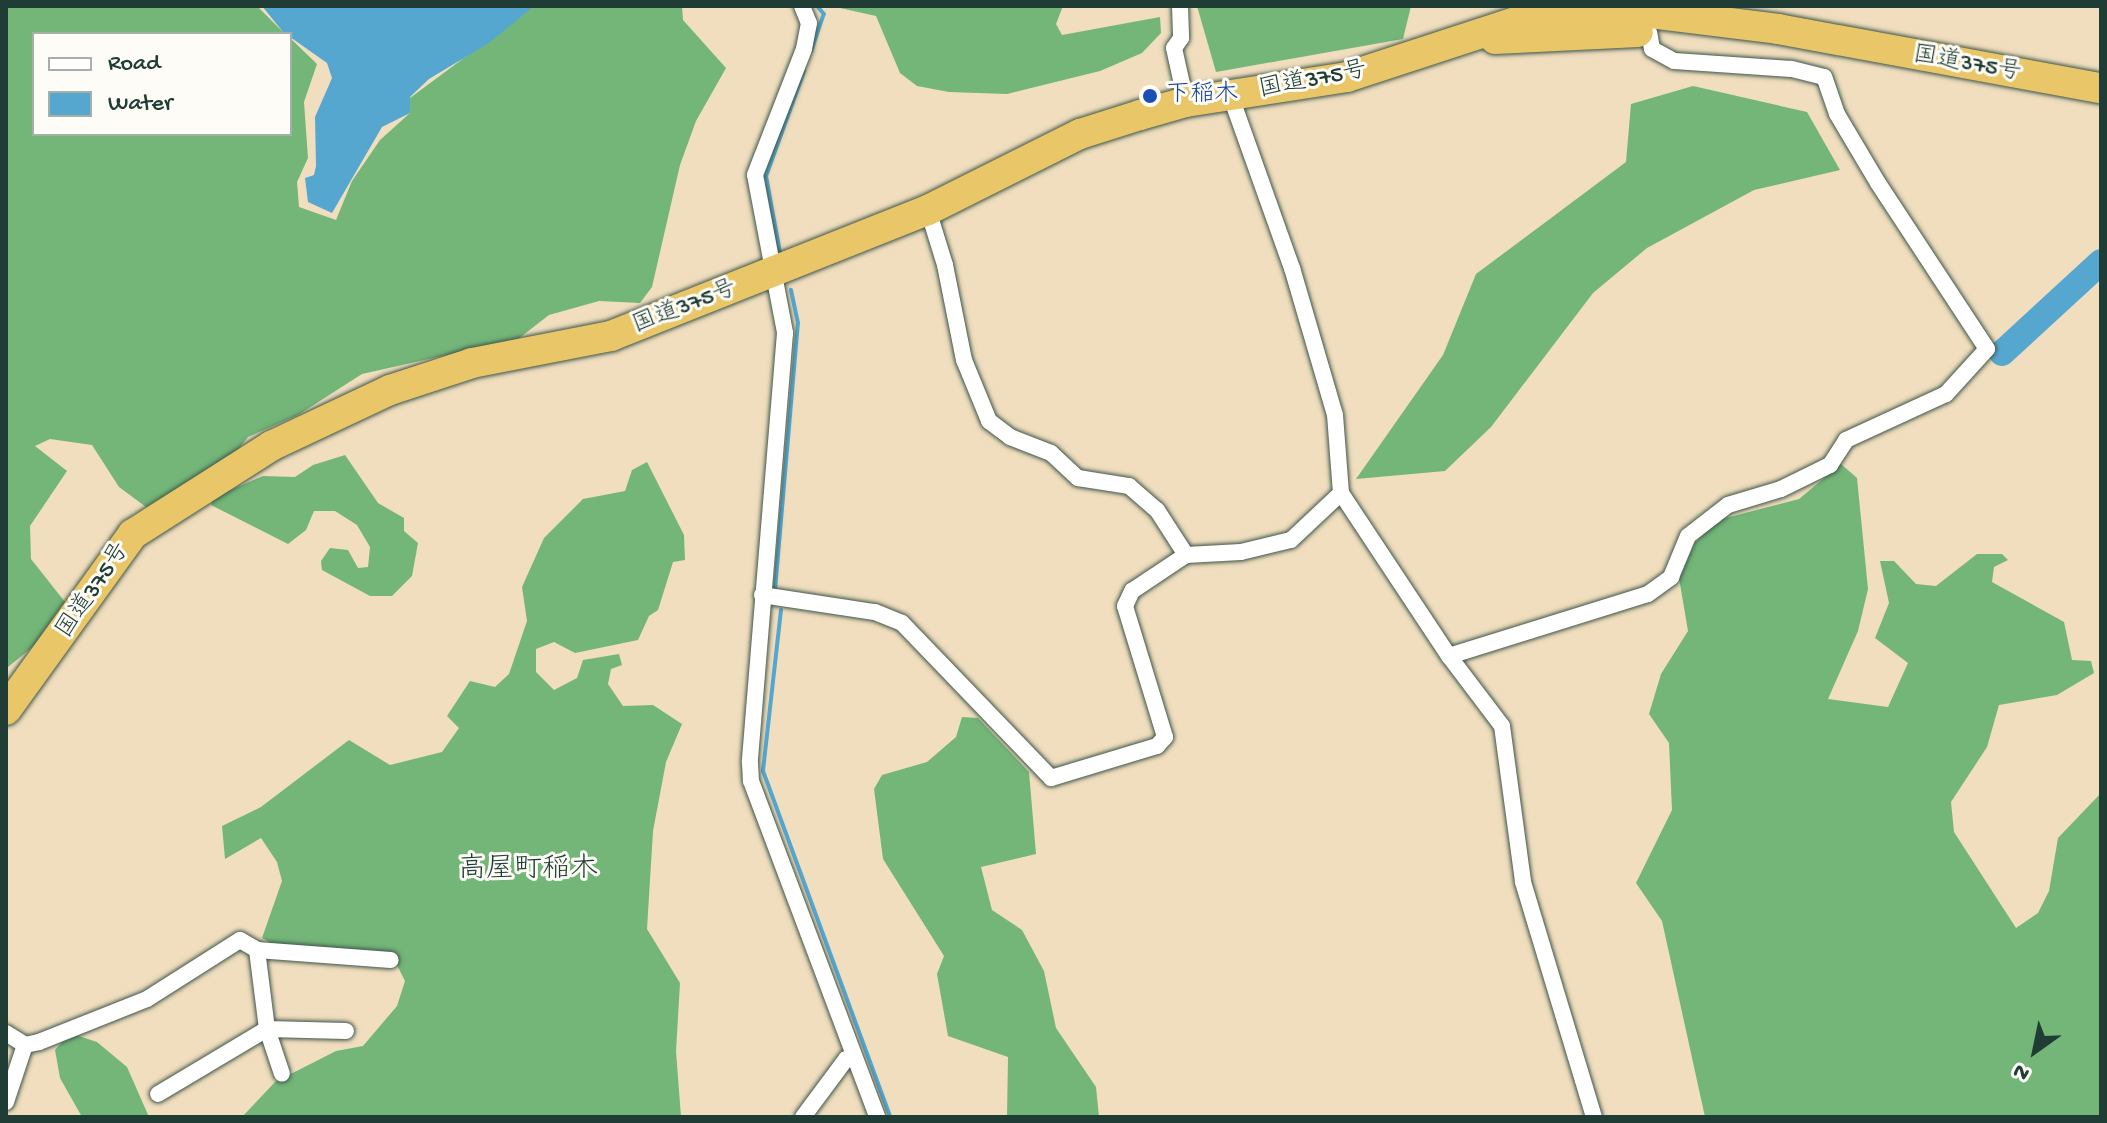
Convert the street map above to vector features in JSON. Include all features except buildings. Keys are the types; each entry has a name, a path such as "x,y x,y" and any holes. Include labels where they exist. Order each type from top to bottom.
{"highway":[{"name":"国道375号","path":"6,710 133,534 271,446 390,390 472,363 611,336 776,273 928,210 1080,134 1186,102 1347,77 1457,45 1497,25 1543,13 1650,13 1778,29 2101,88"},
{"name":"国道375号","path":"1457,45 1649,32 1774,47 2101,107"}],"street":[{"path":"802,6 809,23 804,49 755,175 785,333 762,595 751,781 877,1117"},
{"path":"1180,6 1181,38 1174,48 1186,102"},
{"path":"1449,656 1648,594 1671,577 1688,536 1728,505 1781,489 1830,465 1846,440 1946,394 1987,349 1878,183 1837,114 1824,77 1791,69 1674,61 1652,49 1649,32"},
{"path":"1231,97 1292,268 1335,415 1341,493 1449,656 1502,726 1523,882 1594,1117"},
{"path":"928,210 945,265 964,360 989,421 1010,437 1051,453 1078,478 1129,486 1157,510 1186,555"},
{"path":"762,595 875,612 902,623 1051,778 1157,746 1165,737 1125,606 1132,591 1186,555 1256,550 1291,540 1341,493"},
{"path":"25,1045 147,999 240,940 257,950 391,960"},
{"path":"257,950 267,1029 282,1074"},
{"path":"158,1094 267,1029 346,1031"},
{"path":"6,1033 25,1045"},
{"path":"6,1102 25,1045"},
{"path":"803,1117 846,1059 854,1057"}],"green space":[{"path":"6,6 257,6 283,32 32,32 32,136 292,136 292,40 317,64 304,102 308,158 297,182 299,207 336,220 352,181 380,140 410,113 410,98 534,6 682,6 683,20 726,68 696,121 680,165 652,287 640,303 599,301 549,315 518,339 362,374 298,415 248,437 234,455 146,507 119,487 92,445 50,439 35,446 67,471 30,526 31,559 65,602 40,641 8,667"},
{"path":"831,6 1063,6 1056,24 1062,35 1160,17 1161,33 1142,53 1100,71 1007,94 949,92 917,86 900,73 876,16"},
{"path":"1197,6 1411,6 1403,39 1216,72"},
{"path":"1693,86 1807,112 1840,170 1754,190 1647,248 1593,293 1491,427 1445,471 1356,479 1443,355 1476,274 1626,162 1631,104"},
{"path":"345,455 378,503 404,518 404,531 418,543 412,576 392,596 370,596 322,570 321,561 330,548 348,550 358,568 368,567 370,547 357,525 335,511 314,511 306,530 288,544 211,505 214,497 263,476 295,477 313,465"},
{"path":"647,462 684,535 685,560 673,562 658,610 649,616 638,640 575,653 554,642 536,649 536,672 554,690 577,678 583,660 619,654 622,665 611,669 608,684 623,706 653,705 682,724 666,762 653,831 647,929 680,983 676,1051 681,1117 242,1117 275,1082 336,1051 363,1046 397,1006 405,981 393,957 275,945 262,938 282,881 277,862 261,838 225,859 222,826 261,807 349,740 390,765 442,752 459,728 447,716 470,681 495,687 509,674 527,621 522,587 544,538 583,499 625,491 632,470"},
{"path":"1841,464 1857,478 1868,589 1858,631 1828,699 1888,707 1908,663 1875,638 1889,603 1880,561 1894,561 1916,584 1936,586 1977,554 2002,554 2008,560 1994,567 1992,582 2064,622 2072,660 2091,661 2094,673 2057,695 1999,705 1987,747 1951,802 1954,832 2016,928 2038,913 2049,891 2058,838 2101,793 2101,1117 1705,1117 1662,921 1636,883 1672,810 1669,743 1649,714 1661,674 1688,631 1679,578 1695,543 1718,520 1799,499"},
{"path":"962,717 978,718 1029,772 1036,854 981,867 992,910 1022,930 1044,971 1056,1028 1096,1087 1099,1117 1007,1117 1008,1057 948,1036 937,974 944,956 883,859 874,789 882,775 927,762 956,737"},
{"path":"70,1033 97,1042 127,1067 149,1117 82,1117 60,1078 55,1050"}],"water":[{"path":"262,6 534,6 489,43 429,79 410,97 410,113 382,127 332,213 308,202 305,178 314,175 315,117 332,78 327,63 292,38 292,32 283,32"}],"waterway":[{"path":"811,51 824,14 817,6"},
{"path":"781,258 766,176 804,71"},
{"path":"2002,353 2101,262"},
{"path":"775,590 798,323 791,290"},
{"path":"781,610 763,771 890,1117"}],"place":[{"name":"下稲木","path":"1150,96"}],"district":[{"name":"高屋町稲木","path":"528,871"}]}
